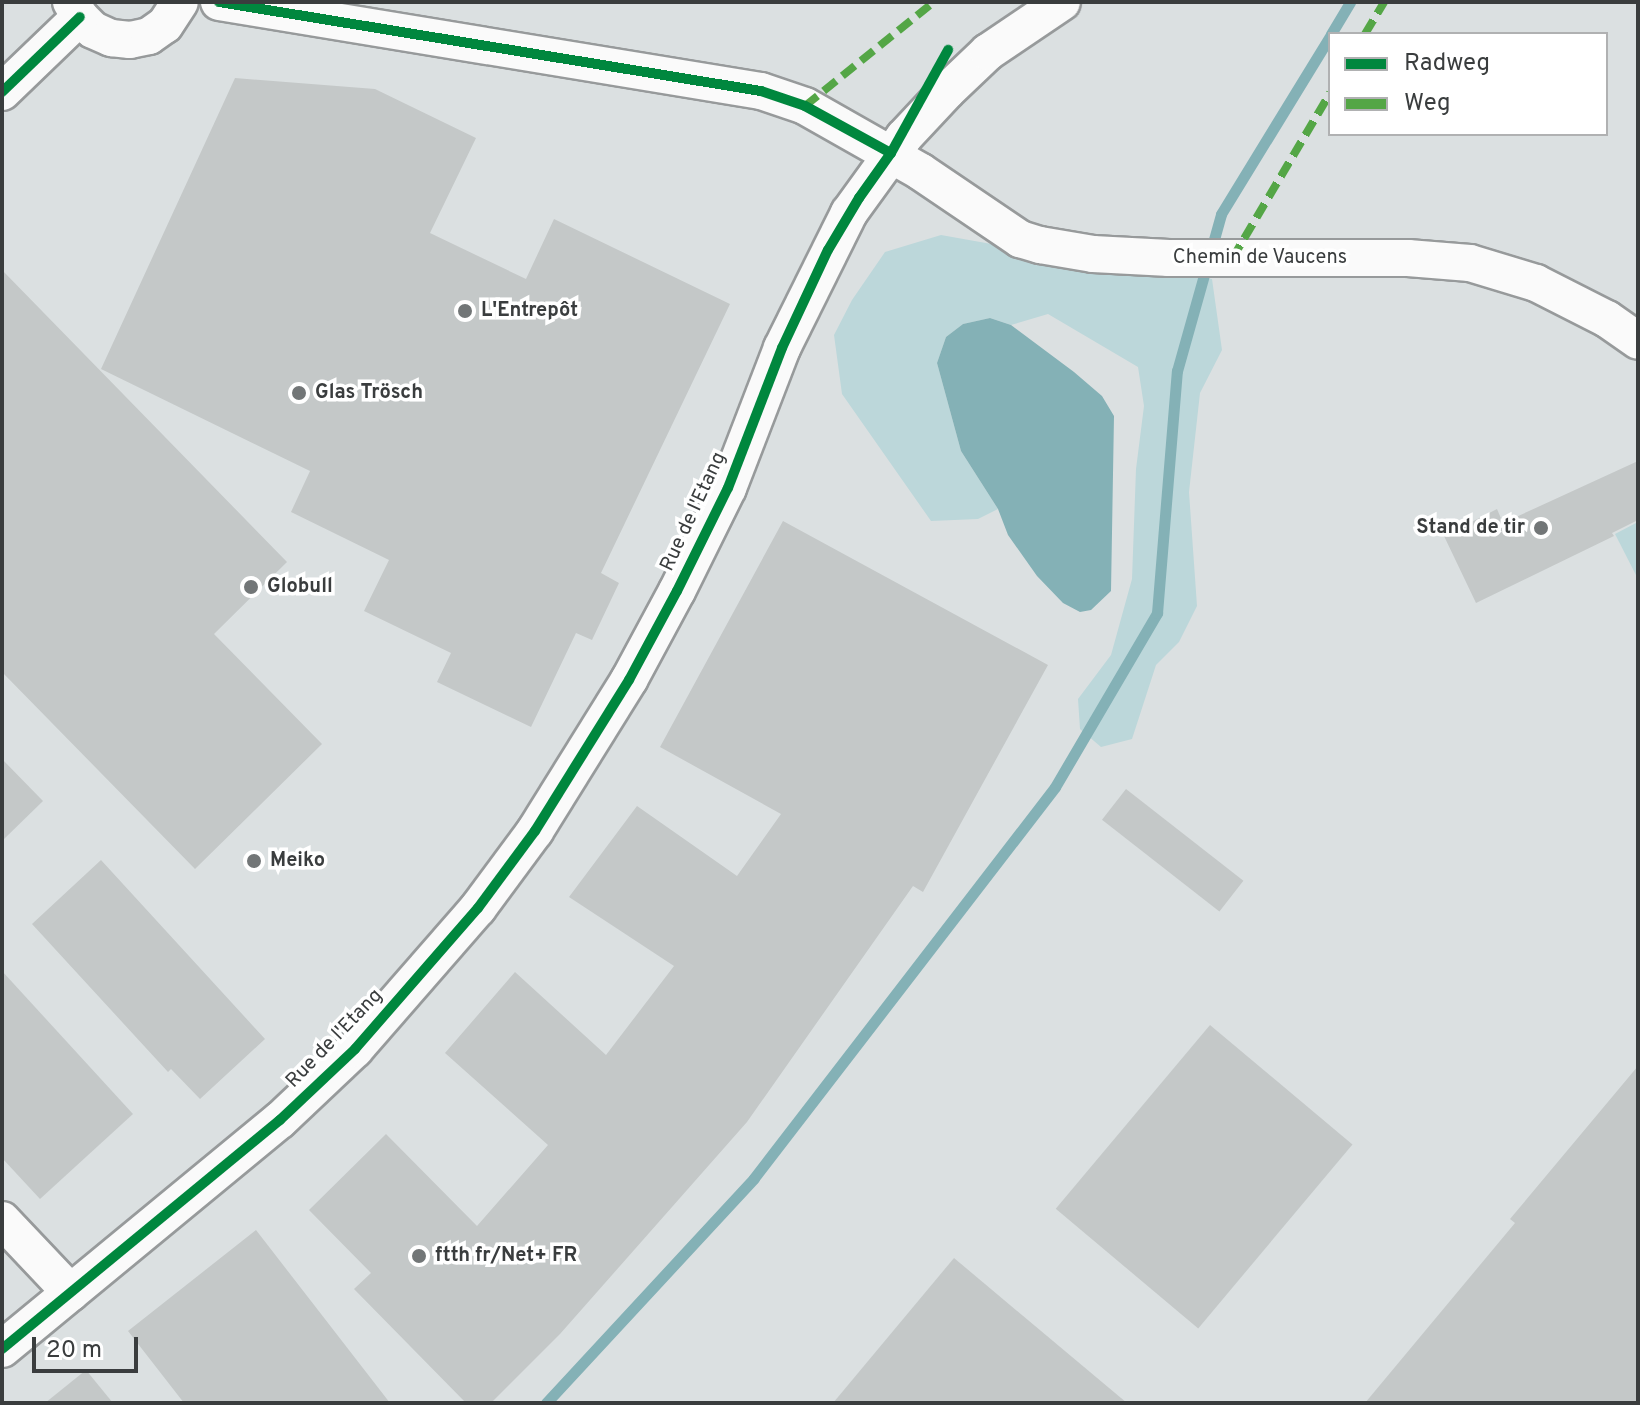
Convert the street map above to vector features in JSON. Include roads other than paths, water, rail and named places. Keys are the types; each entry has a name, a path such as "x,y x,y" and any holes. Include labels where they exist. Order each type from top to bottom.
{"street":[{"path":"2,92 75,10 93,30 111,38 130,40 149,36 165,25 180,2"},
{"path":"219,2 761,91 805,106 891,153"},
{"name":"Rue de l'Etang","path":"2,1349 280,1120 355,1049 478,908 535,831 629,680 677,591 728,488 782,348 828,250 854,206 891,153 936,102 988,52 1062,2"},
{"name":"Chemin de Vaucens","path":"891,153 1020,239 1093,254 1184,258 1408,258 1470,263 1536,283 1607,319 1638,341"},
{"path":"2,1220 71,1293"}],"waterway":[{"path":"1332,32 1350,2"},
{"path":"546,1403 754,1178 1055,787 1157,613 1177,371 1221,214 1328,39"}],"place":[{"name":"L'Entrepôt","path":"465,311"},
{"name":"Glas Trösch","path":"299,393"},
{"name":"Stand de tir","path":"1541,528"},
{"name":"Globull","path":"251,587"},
{"name":"Meiko","path":"254,861"},
{"name":"ftth fr/Net+ FR","path":"419,1256"}]}
